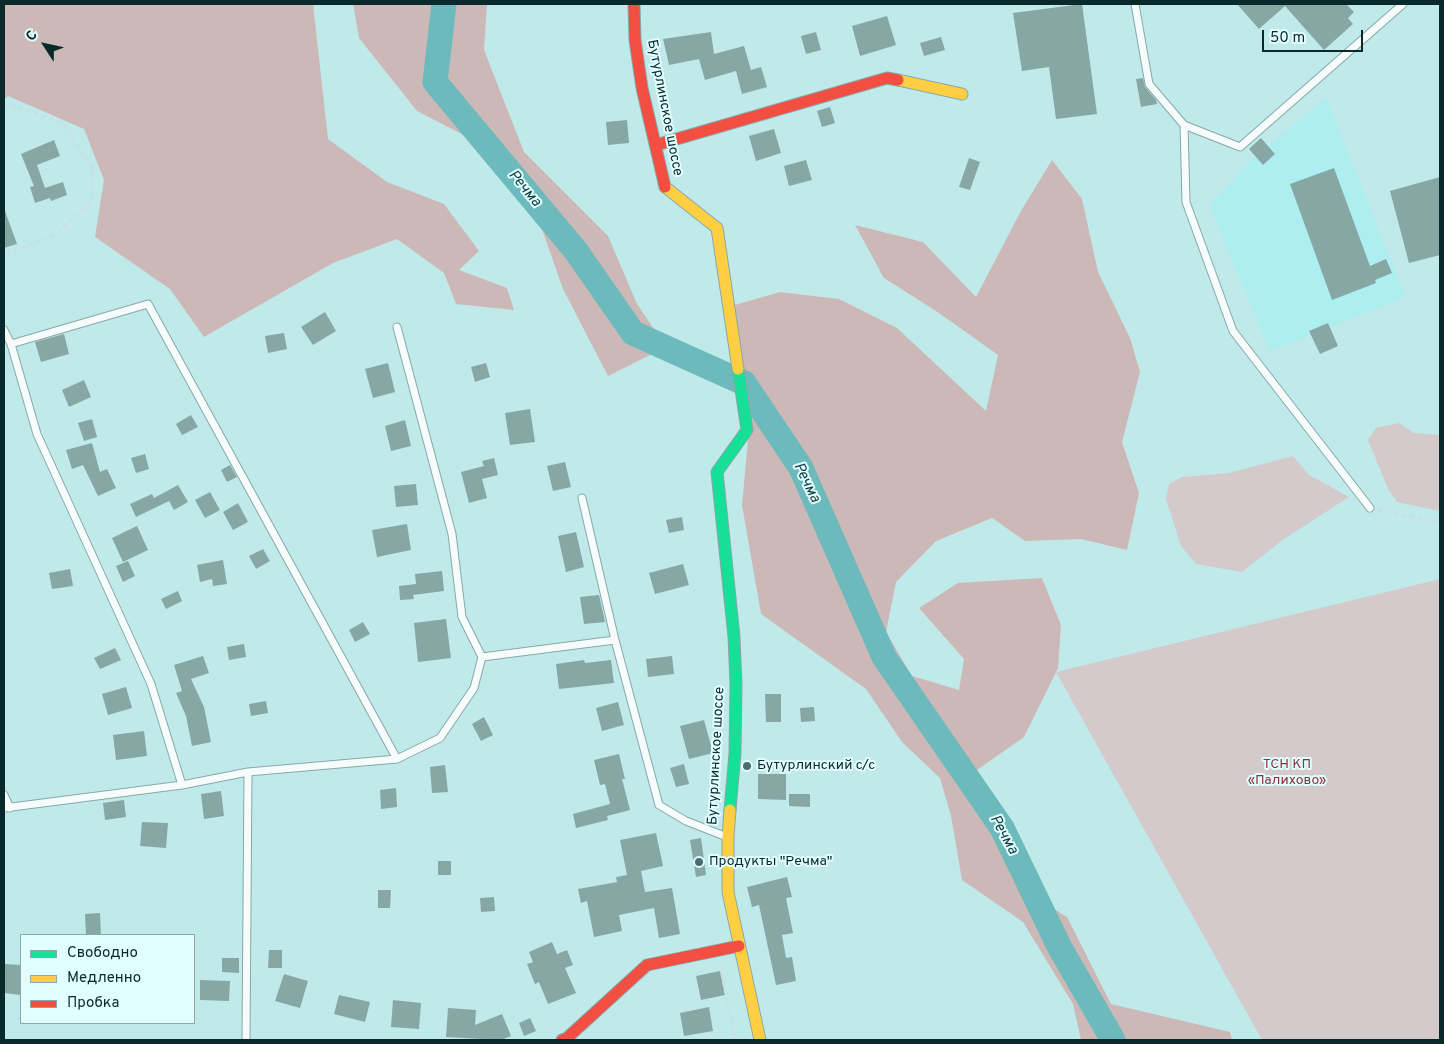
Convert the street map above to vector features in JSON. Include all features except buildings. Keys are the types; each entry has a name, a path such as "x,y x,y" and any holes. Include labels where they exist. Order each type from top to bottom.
{"main road":[{"name":"Бутурлинское шоссе","path":"634,4 635,40 641,78 665,187 717,228 747,430 717,472 734,637 736,684 735,753 728,837 728,892 760,1040"},
{"path":"656,145 887,78 962,94"},
{"path":"562,1040 647,965 739,946"}],"lane":[{"path":"1135,4 1149,84 1184,124 1240,147 1404,4"},
{"path":"1184,124 1186,202 1233,331 1370,508"},
{"path":"11,344 148,304 397,760"},
{"path":"4,795 7,808 182,785 248,772 397,760 440,738 474,688 482,657 462,617 452,534 397,326"},
{"path":"4,330 11,344 37,434 151,684 182,785"},
{"path":"582,498 614,640 659,805 686,821 728,837"},
{"path":"482,657 614,640"},
{"path":"246,1040 248,772"}],"path":[{"path":"4,103 62,122 93,169 92,201 54,236 4,254"},
{"path":"1370,508 1440,523"},
{"path":"717,951 735,1040"}],"shaded area":[{"path":"4,4 313,4 328,139 387,182 444,204 479,251 459,270 507,288 514,310 456,304 444,273 397,239 333,263 204,337 170,289 95,237 104,180 84,129 8,96 4,99"},
{"path":"353,4 487,4 484,50 524,152 608,236 637,304 666,347 608,376 563,289 530,195 491,149 417,111 359,38"},
{"path":"1326,98 1405,297 1270,351 1210,206 1253,158"},
{"path":"1052,160 1082,199 1098,272 1130,338 1140,372 1122,442 1139,493 1127,550 1081,539 1025,541 992,518 936,541 896,582 886,632 912,676 959,690 964,659 919,608 958,583 1042,578 1061,625 1058,668 1024,737 967,777 1002,828 1036,898 1067,917 1111,1004 1230,1032 1232,1040 1081,1040 1073,1004 1023,922 962,880 951,816 940,778 902,742 866,689 761,614 742,505 749,430 735,305 780,292 839,299 897,328 986,411 998,355 939,313 884,278 855,225 923,242 976,297 1021,211"}],"green space":[{"path":"1399,423 1414,433 1440,435 1440,511 1397,502 1388,489 1368,440 1376,428"},
{"path":"1293,456 1309,475 1349,497 1284,539 1242,572 1196,564 1181,546 1166,499 1169,484 1182,477 1229,473"},
{"name":"ТСН КП «Палихово»","path":"1440,579 1440,1040 1262,1040 1056,672"}],"waterway":[{"name":"Речма","path":"444,4 435,82 576,251 633,333 744,383 801,468 884,657 1002,828 1060,948 1113,1040"}],"traffic: fast":[{"path":"717,472 747,430 738,369"},
{"path":"717,472 734,637 736,684 735,753 730,810"}],"traffic: slow":[{"path":"898,80 962,94"},
{"path":"665,187 717,228 738,369"},
{"path":"730,810 728,892 760,1040"}],"traffic: jam":[{"path":"634,4 635,40 642,88 665,187"},
{"path":"656,145 887,78 898,80"},
{"path":"562,1040 567,1038 647,965 739,946"}],"place":[{"name":"Бутурлинский с/с","path":"747,766"},
{"name":"Продукты \"Речма\"","path":"699,862"}]}
